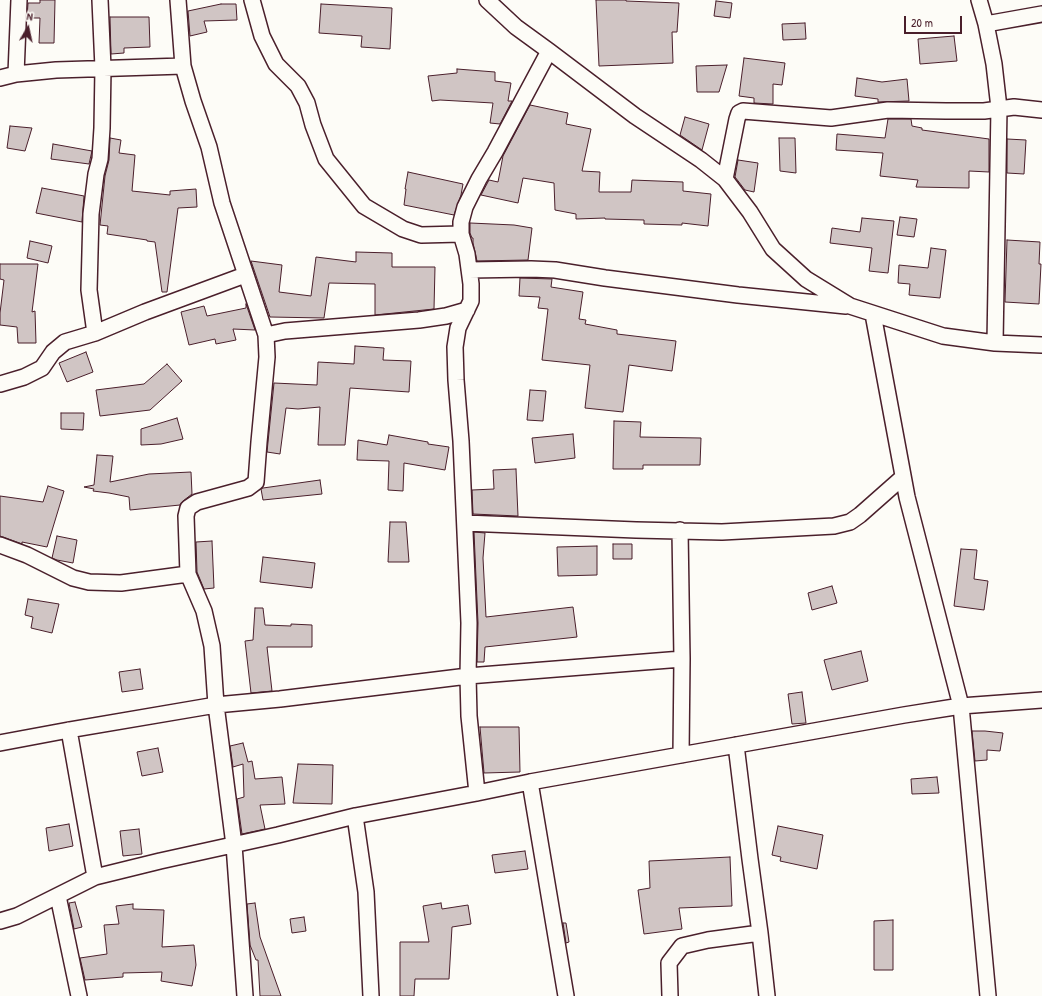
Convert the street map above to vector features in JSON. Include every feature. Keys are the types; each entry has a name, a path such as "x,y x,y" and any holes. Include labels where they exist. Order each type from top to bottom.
{"street":[{"path":"16,74 19,0"},
{"path":"94,333 90,290 91,214 96,174 100,159 102,128 103,68 100,0"},
{"path":"178,0 183,66 209,147 222,203 266,335 267,357 256,482 248,488 198,502 188,508 186,516 188,574 202,605 212,646 216,705 234,845 245,996"},
{"path":"252,0 262,36 276,64 298,86 307,103 313,125 326,159 364,206 403,229 421,235 461,234"},
{"path":"487,0 516,27 636,116 701,160 725,179 750,212 772,249 806,279 850,306 943,336 995,343 1042,345"},
{"path":"979,0 986,24 994,64 999,108 995,343"},
{"path":"986,24 1042,14"},
{"path":"478,793 470,730 468,676 469,623 461,441 455,347 458,328 471,301 471,284 467,254 461,234 461,222 465,208 479,179 549,51"},
{"path":"0,78 16,74 56,70 183,66"},
{"path":"725,179 737,118 739,113 743,111 831,118 888,110 946,111 984,110 1014,107 1042,110"},
{"path":"469,270 555,270 730,294 850,306"},
{"path":"0,384 24,377 42,368 53,352 65,342 94,333 145,312 245,275"},
{"path":"266,335 285,331 420,320 446,316 467,310"},
{"path":"873,314 907,497 961,706 988,996"},
{"path":"465,523 594,529 722,532 834,526 850,522 860,515 903,477"},
{"path":"680,530 682,659 681,755"},
{"path":"0,545 27,555 73,578 89,582 121,583 188,574"},
{"path":"0,743 216,705 280,699 468,676 682,659"},
{"path":"0,921 17,916 95,878 160,861 355,816 530,782 904,715 961,706 1042,700"},
{"path":"69,730 95,878"},
{"path":"736,745 767,996"},
{"path":"530,782 566,996"},
{"path":"355,816 366,892 371,996"},
{"path":"58,896 79,996"},
{"path":"670,996 669,963 682,946 708,940 760,933"}],"building":[{"path":"40,0 55,0 54,43 39,43 40,18 27,18 28,3 40,3"},
{"path":"596,0 679,3 677,32 672,32 673,63 599,66"},
{"path":"716,1 732,3 730,18 714,16"},
{"path":"221,4 236,4 237,20 204,21 207,32 190,36 188,11"},
{"path":"321,4 392,8 390,49 361,47 362,36 319,33"},
{"path":"110,17 149,17 150,47 124,48 124,53 111,54"},
{"path":"805,23 806,39 783,40 782,24"},
{"path":"954,36 957,61 920,64 918,39"},
{"path":"744,58 785,63 782,85 773,84 773,104 754,103 754,98 739,96"},
{"path":"727,65 719,92 697,92 696,66"},
{"path":"457,69 495,72 495,81 511,83 508,101 512,101 500,124 490,123 493,103 440,100 432,101 428,76 457,73"},
{"path":"857,78 882,82 907,79 909,101 878,102 878,99 855,96"},
{"path":"530,105 568,113 566,124 591,129 582,171 600,172 599,192 631,192 632,180 683,182 683,191 711,194 708,226 682,223 682,225 644,224 644,220 605,218 576,219 576,214 555,210 554,183 523,178 518,203 481,195 489,180 498,182 503,156"},
{"path":"685,117 709,124 702,150 680,135"},
{"path":"888,119 911,119 912,126 922,128 922,130 989,139 989,172 969,171 969,188 916,187 918,180 880,176 883,153 836,150 837,134 885,138"},
{"path":"10,126 32,128 25,151 7,148"},
{"path":"110,138 121,140 119,153 135,155 132,191 170,195 170,191 196,189 197,207 178,208 167,292 162,292 155,242 107,234 108,226 100,225 105,176 109,160"},
{"path":"779,138 795,138 796,173 780,171"},
{"path":"1007,139 1026,140 1024,174 1007,173"},
{"path":"53,144 92,151 89,164 51,159"},
{"path":"738,160 758,163 754,192 745,190 735,177"},
{"path":"408,172 463,184 454,215 404,205"},
{"path":"42,188 84,196 82,222 36,213"},
{"path":"900,217 917,219 914,237 897,235"},
{"path":"862,218 894,221 888,273 869,271 872,248 830,243 832,228 860,232"},
{"path":"470,223 514,225 532,228 528,260 477,261 473,238 470,233"},
{"path":"1007,240 1040,242 1039,264 1041,264 1039,304 1005,302"},
{"path":"30,241 52,246 48,263 27,258"},
{"path":"931,248 946,250 940,298 909,295 910,284 898,283 899,265 928,268"},
{"path":"356,252 392,253 392,267 435,267 434,309 375,315 375,284 329,283 324,318 270,317 251,261 282,265 279,292 311,296 316,257 356,262"},
{"path":"0,264 38,264 32,312 35,311 36,343 18,343 17,327 0,325 4,280 0,279"},
{"path":"520,278 552,279 551,287 583,292 579,319 586,320 585,324 617,330 617,334 676,341 672,371 629,365 623,412 585,408 590,365 542,360 548,309 538,308 540,297 519,296"},
{"path":"246,304 255,330 233,329 236,340 216,344 215,339 189,345 181,312 204,306 207,316 246,308"},
{"path":"355,346 384,348 383,360 411,361 409,392 350,388 345,445 318,445 320,407 298,409 286,408 280,454 267,452 274,383 317,385 318,362 354,364"},
{"path":"86,352 93,372 67,382 59,363"},
{"path":"167,364 182,381 150,410 100,416 96,390 144,384"},
{"path":"530,390 546,391 543,421 527,420"},
{"path":"61,413 84,413 83,430 61,429"},
{"path":"177,418 183,439 161,444 141,445 141,429"},
{"path":"614,421 641,422 640,437 701,438 700,465 643,465 643,469 613,469"},
{"path":"573,434 575,458 535,463 532,438"},
{"path":"389,435 449,447 445,470 404,463 403,491 388,490 389,461 357,460 358,440 387,445"},
{"path":"97,455 113,456 110,482 149,474 191,472 192,494 180,505 130,510 129,497 93,491 94,489 84,487 94,485"},
{"path":"516,469 518,516 473,514 472,490 494,489 493,470"},
{"path":"320,480 322,494 263,500 261,489 263,488"},
{"path":"48,486 64,491 47,547 22,542 22,544 0,536 0,496 43,502"},
{"path":"390,522 406,522 409,562 388,562"},
{"path":"474,532 485,533 483,558 486,617 573,607 577,637 485,647 484,662 477,662 478,623"},
{"path":"57,536 77,540 73,563 52,558"},
{"path":"212,541 214,588 204,589 197,572 196,542"},
{"path":"613,544 632,544 632,559 613,559"},
{"path":"597,546 597,575 558,576 557,547"},
{"path":"961,549 977,550 974,579 988,581 984,610 954,606"},
{"path":"263,557 315,563 312,588 260,582"},
{"path":"832,586 837,603 812,610 808,593"},
{"path":"28,599 59,604 52,633 31,628 33,617 25,615"},
{"path":"255,608 263,608 265,625 312,625 312,647 267,647 272,691 251,693 245,641 253,640"},
{"path":"861,651 868,681 832,690 824,660"},
{"path":"140,669 143,689 122,692 119,672"},
{"path":"802,692 806,723 792,724 788,694"},
{"path":"480,727 519,727 520,772 484,773"},
{"path":"972,731 1003,733 1000,751 987,750 987,760 975,761"},
{"path":"243,743 248,762 252,761 255,779 282,777 285,804 260,805 265,829 242,834 237,799 244,797 243,764 233,767 230,746"},
{"path":"158,748 163,772 142,776 137,752"},
{"path":"298,764 333,765 332,804 293,803"},
{"path":"937,777 939,793 912,794 911,779"},
{"path":"69,824 73,846 49,851 46,828"},
{"path":"778,826 823,835 817,869 780,861 781,857 772,855"},
{"path":"139,829 142,854 123,856 120,831"},
{"path":"525,851 528,869 495,873 492,855"},
{"path":"730,857 732,906 679,908 682,929 644,934 638,890 650,888 649,861"},
{"path":"75,902 82,927 74,929 69,903"},
{"path":"255,903 260,937 281,996 260,996 258,960 256,960 250,945 247,904"},
{"path":"441,903 442,909 468,905 471,924 452,927 449,979 415,979 414,996 400,996 400,942 429,942 423,906"},
{"path":"133,904 133,909 164,910 162,947 194,945 196,965 192,986 161,981 162,972 123,973 123,977 85,980 80,958 107,954 104,925 119,924 116,906"},
{"path":"304,917 306,931 292,933 290,919"},
{"path":"893,920 893,970 874,970 874,921"},
{"path":"563,923 566,923 569,942 566,943"}]}
